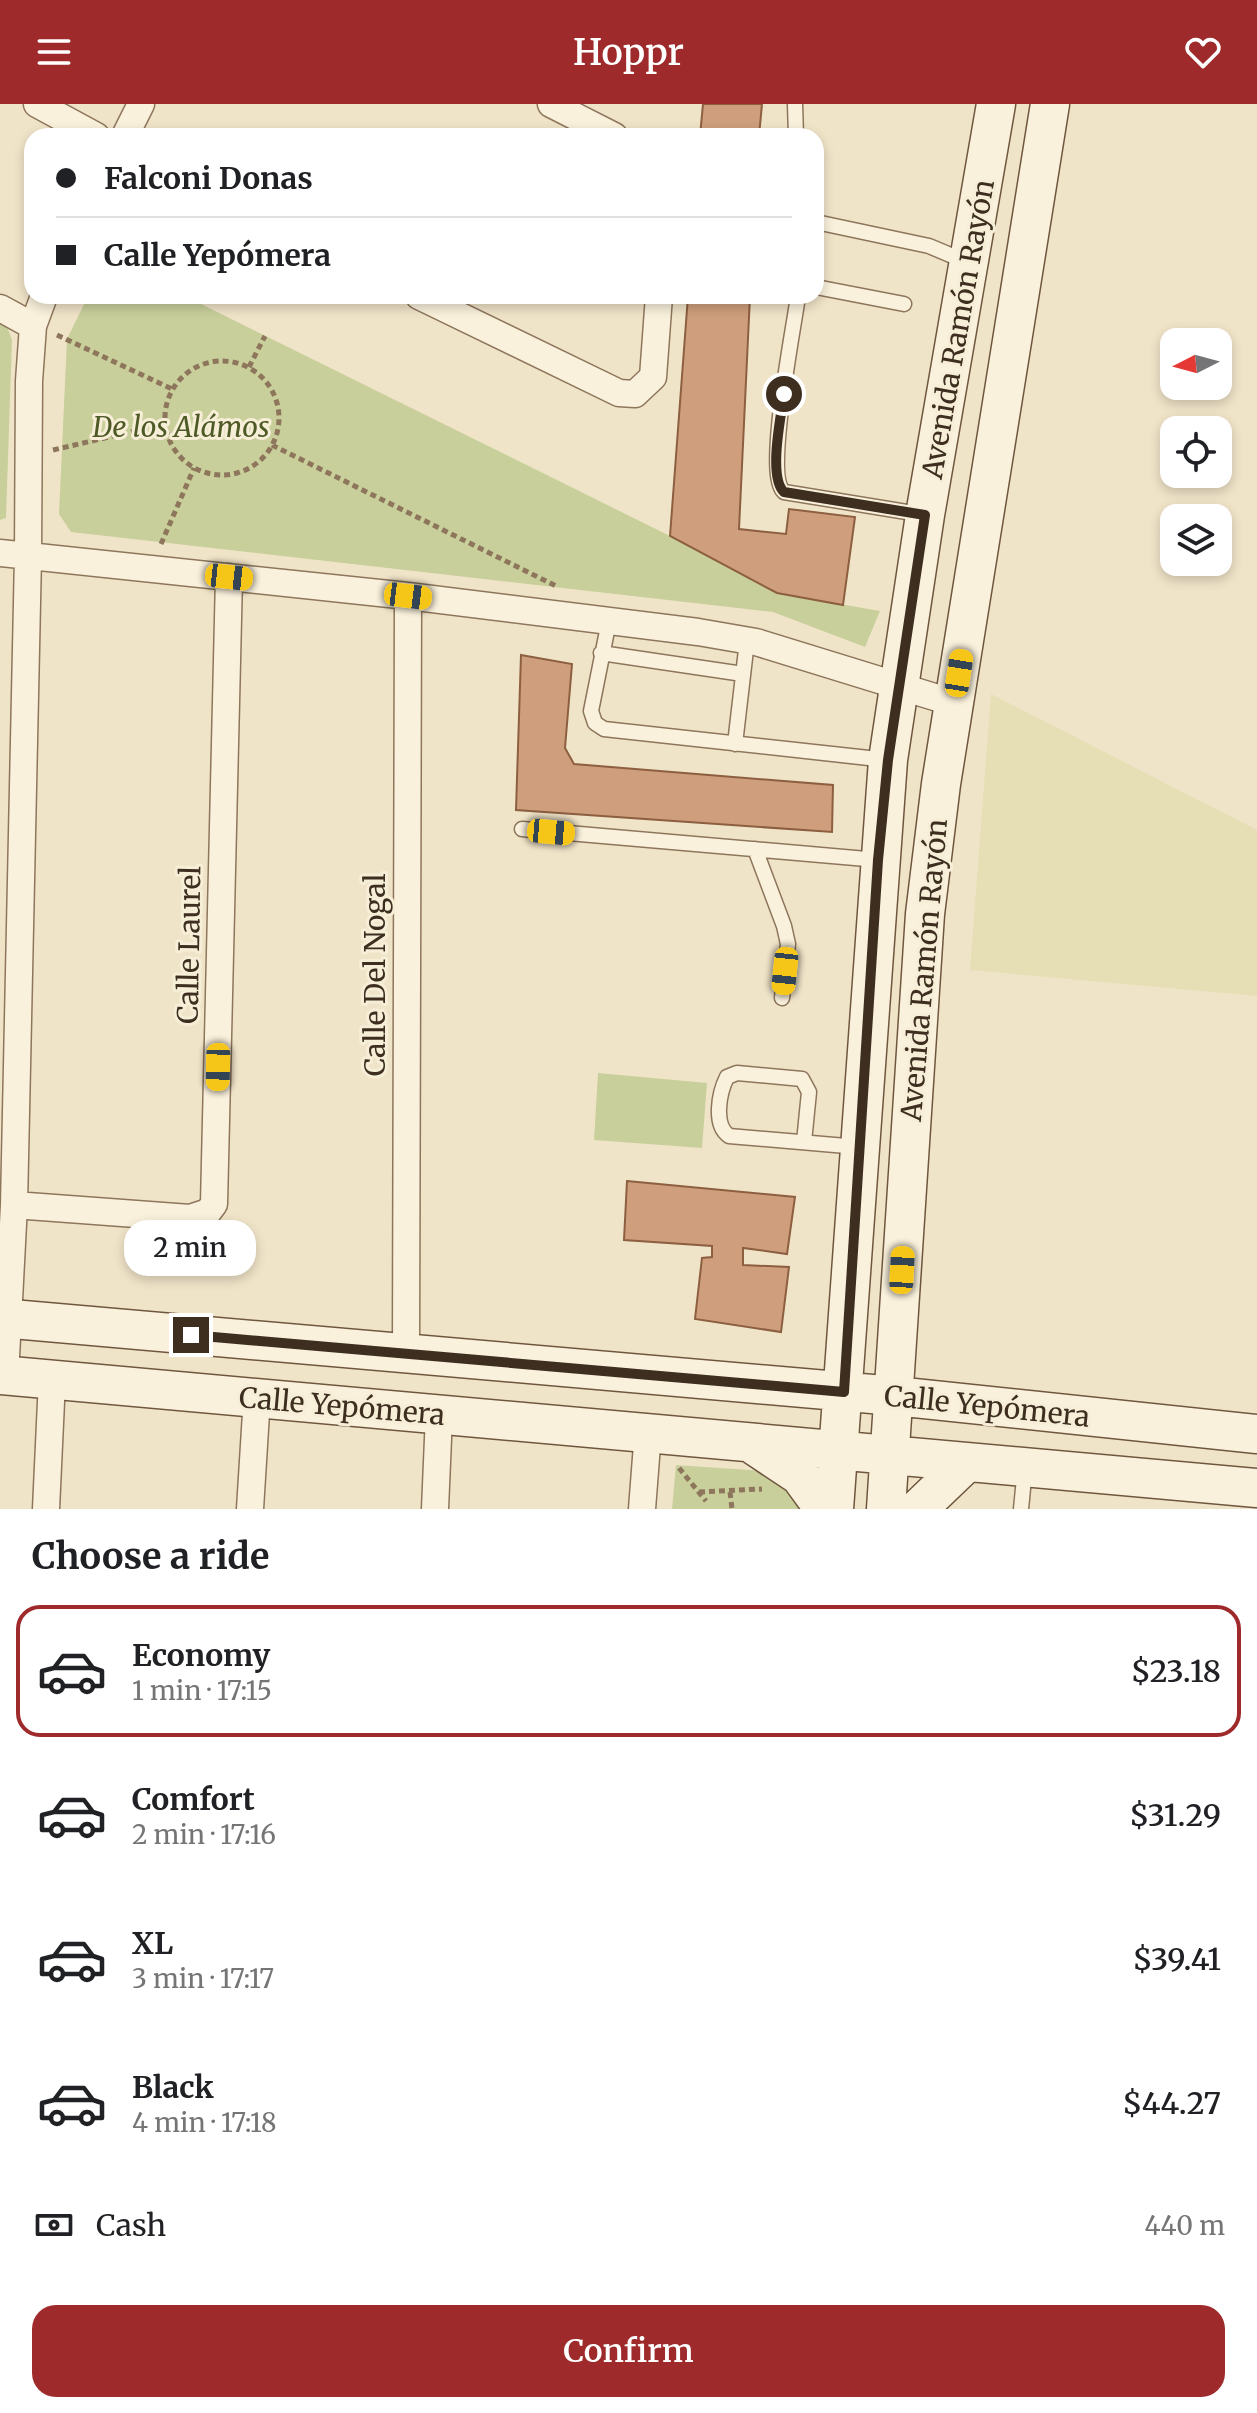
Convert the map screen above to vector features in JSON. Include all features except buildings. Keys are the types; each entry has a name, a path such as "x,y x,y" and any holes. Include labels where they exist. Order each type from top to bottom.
{"main road":[{"name":"Avenida Ramón Rayón","path":"834,1509 878,860 888,760 925,515 971,264 996,104"},
{"name":"Avenida Ramón Rayón","path":"886,1509 925,914 954,703 1050,104"},
{"name":"Calle Yepómera","path":"3,1318 895,1396 1257,1434"},
{"name":"Calle Yepómera","path":"3,1376 1257,1488"},
{"path":"753,1445 800,1476 824,1509"},
{"path":"918,1509 967,1462"}],"street":[{"path":"37,104 81,128"},
{"path":"129,128 141,104"},
{"path":"551,104 598,128"},
{"path":"3,1376 3,1318 14,1205 33,326 41,304"},
{"path":"435,304 619,393 635,394 653,377 658,304"},
{"path":"0,308 33,326"},
{"path":"0,553 408,596 747,641 954,703"},
{"name":"Calle Laurel","path":"14,1205 190,1218 208,1212 214,1204 229,577"},
{"name":"Calle Del Nogal","path":"406,1353 408,596"},
{"path":"46,1509 52,1380"},
{"path":"250,1509 257,1397"},
{"path":"435,1509 439,1415"},
{"path":"642,1509 648,1432"}],"lane":[{"path":"795,104 796,128"},
{"path":"824,224 929,246 971,264"},
{"path":"824,289 904,304"},
{"path":"797,304 775,474 779,488 784,492 925,515"},
{"path":"609,621 591,711 595,723 604,729 888,760"},
{"path":"735,744 747,641"},
{"path":"601,653 743,674"},
{"path":"522,829 878,860"},
{"path":"755,849 788,944 782,998"},
{"path":"804,1142 809,1092 802,1079 737,1073 727,1077 719,1118 723,1132 729,1136 858,1147"},
{"path":"1021,1509 1025,1467"}],"path":[{"path":"33,326 172,389"},
{"path":"249,367 265,336"},
{"path":"232,361 249,367 263,378 273,393 278,428 272,445 246,470 210,474 194,468 179,457 165,424 166,406 172,389 198,365 232,361"},
{"path":"29,455 165,424"},
{"path":"272,445 559,588"},
{"path":"150,569 194,468"},
{"path":"699,1492 761,1491"},
{"path":"730,1492 732,1509"}],"shaded area":[{"path":"991,694 1257,830 1257,996 970,970"}],"green space":[{"name":"De los Alámos","path":"84,304 201,304 670,536 777,593 880,611 865,647 773,612 71,532 59,514 67,339"},
{"path":"0,321 6,324 12,340 6,518 0,520"},
{"path":"598,1073 707,1083 702,1148 594,1140"},
{"path":"676,1465 777,1472 817,1509 672,1509"}],"route":[{"path":"191,1335 844,1392 878,860 898,685 925,515 784,492 779,488 775,474 784,394"}]}
